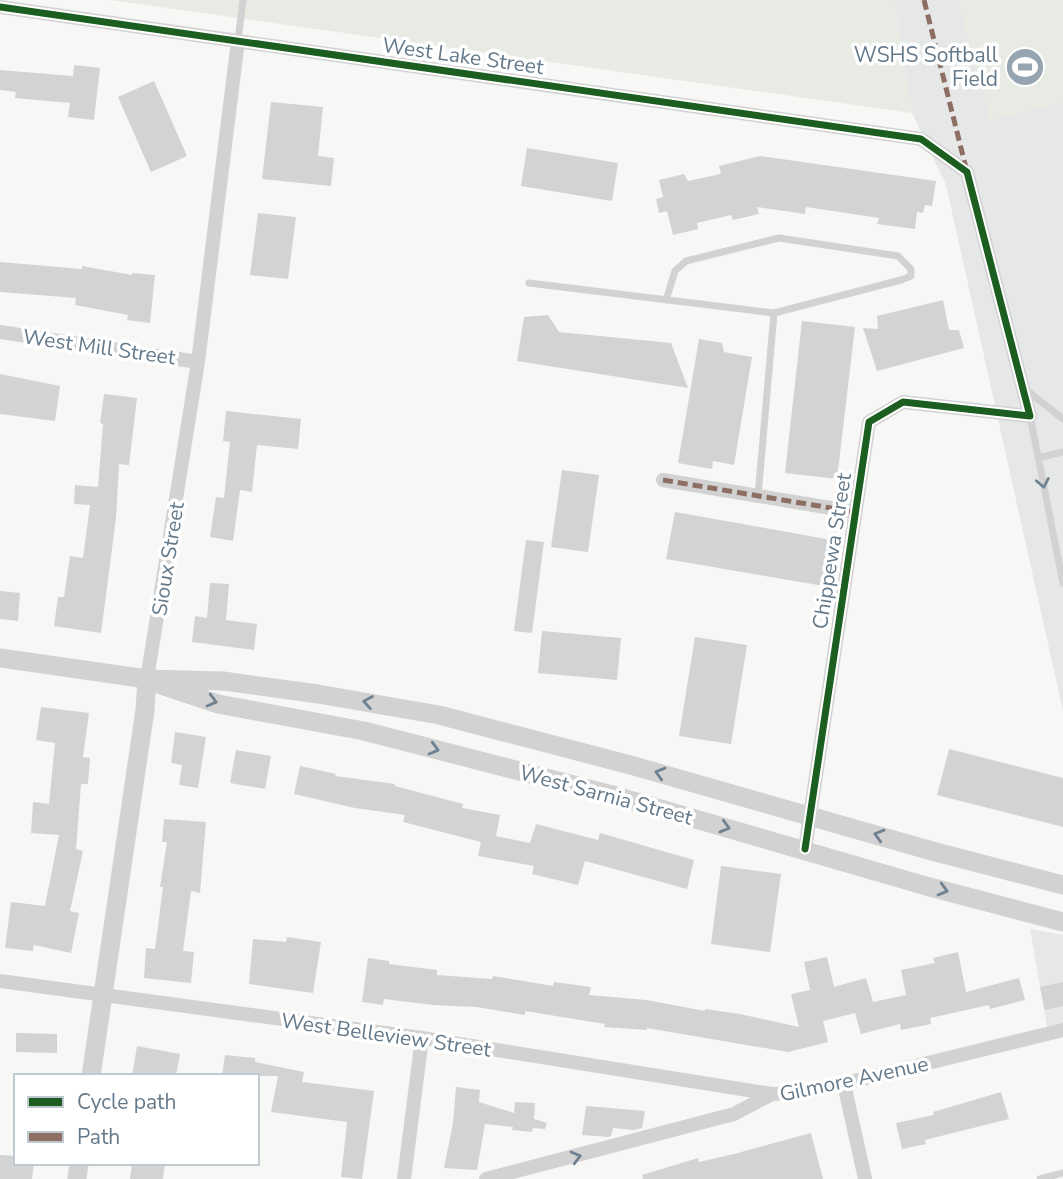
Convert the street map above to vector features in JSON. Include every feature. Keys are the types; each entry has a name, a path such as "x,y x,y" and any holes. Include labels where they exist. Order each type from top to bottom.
{"street":[{"name":"West Lake Street","path":"0,7 922,139 967,172 1024,388"},
{"name":"Sioux Street","path":"91,1074 145,710 147,679 154,650 198,362 238,41"},
{"name":"West Mill Street","path":"0,332 198,362"},
{"path":"1024,388 1030,416"},
{"name":"Chippewa Street","path":"805,849 869,422 903,402 1030,416"},
{"path":"663,480 855,512"},
{"name":"West Sarnia Street","path":"0,658 147,679 223,681 439,715 1063,885"},
{"name":"West Sarnia Street","path":"147,679 171,690 218,704 364,731 616,796 926,886 1063,922"},
{"name":"West Belleview Street","path":"0,981 422,1038 772,1094"},
{"name":"Gilmore Avenue","path":"486,1179 543,1172 734,1114 772,1094 810,1092 1063,1030"},
{"path":"404,1179 422,1038"},
{"path":"844,1084 865,1179"}],"lane":[{"path":"238,41 243,0"},
{"path":"529,283 666,300 774,313 901,281 911,276 911,269 898,256 779,237 686,261 675,271 666,300"},
{"path":"758,496 774,313"},
{"path":"1024,388 1063,419"},
{"path":"1030,416 1063,583"},
{"path":"1038,458 1063,452"},
{"path":"1040,1179 1063,1173"}],"shaded area":[{"path":"110,0 894,0 912,113"},
{"path":"894,0 1063,0 1063,711 946,185 912,113"},
{"path":"957,0 1063,0 1063,103 990,120"},
{"path":"1030,929 1063,935 1063,1023 1047,1027"}],"building":[{"path":"74,65 100,68 94,120 68,117 70,103 15,98 16,92 0,90 0,70 73,76"},
{"path":"154,81 187,156 151,172 118,97"},
{"path":"271,102 323,107 318,156 334,158 331,186 262,179"},
{"path":"527,148 618,163 612,201 521,186"},
{"path":"760,156 936,181 932,206 925,205 923,213 917,212 915,229 877,224 879,218 806,207 805,214 757,207 759,214 733,220 731,215 697,223 698,229 673,235 667,211 659,213 656,199 663,197 659,180 684,174 688,181 721,174 719,166"},
{"path":"258,213 296,217 288,279 250,275"},
{"path":"0,262 82,269 82,266 132,275 155,275 150,323 127,320 128,315 75,305 76,298 0,292"},
{"path":"943,300 949,330 959,330 964,348 877,371 863,328 878,329 877,316"},
{"path":"548,315 559,332 671,343 688,388 517,361 524,317"},
{"path":"802,321 855,327 837,479 785,473"},
{"path":"699,339 722,343 724,352 752,357 734,465 713,461 712,469 678,463"},
{"path":"0,374 60,386 55,421 0,414"},
{"path":"104,394 137,398 129,465 119,464 116,518 101,633 54,626 58,597 64,597 70,556 83,558 90,505 74,504 75,485 98,487 103,424 100,423"},
{"path":"226,411 301,419 298,449 257,445 252,492 240,490 233,541 210,537 216,497 224,498 230,442 223,441"},
{"path":"562,470 599,475 588,552 551,547"},
{"path":"675,512 832,540 824,586 666,559"},
{"path":"526,540 544,542 532,633 514,631"},
{"path":"210,583 229,584 226,620 257,624 254,650 192,642 195,616 207,618"},
{"path":"0,591 20,593 18,621 0,619"},
{"path":"542,631 621,638 617,680 538,673"},
{"path":"695,637 747,645 731,744 679,736"},
{"path":"41,707 89,713 83,757 90,758 88,784 81,784 76,849 83,851 70,911 79,913 71,953 34,945 33,951 5,948 11,902 45,906 59,835 31,833 33,802 49,804 55,743 36,740"},
{"path":"175,732 206,737 198,788 179,785 182,765 171,763"},
{"path":"949,749 1063,778 1063,827 937,795"},
{"path":"236,750 271,756 265,789 230,783"},
{"path":"300,766 336,774 335,776 395,784 463,804 462,808 500,815 496,836 530,843 536,824 598,840 600,833 694,860 687,889 585,861 578,885 532,874 534,866 478,856 481,842 403,822 405,815 355,808 294,794"},
{"path":"164,819 206,822 200,893 191,891 183,951 194,952 191,983 144,978 146,948 155,949 163,887 160,887 167,842 162,842"},
{"path":"721,866 781,874 770,952 711,944"},
{"path":"287,937 321,942 313,993 249,984 253,939 286,942"},
{"path":"958,952 966,992 1019,978 1025,1000 990,1009 989,1005 930,1018 931,1024 901,1030 900,1024 861,1034 855,1013 823,1021 828,1042 788,1052 647,1028 604,1027 605,1024 525,1011 525,1015 476,1007 384,999 383,1005 362,1002 368,958 389,961 389,964 437,970 437,975 492,979 493,976 553,986 554,982 591,987 589,995 646,1000 705,1011 740,1014 799,1027 791,994 810,990 804,962 827,957 834,987 866,978 873,1002 906,995 901,970 935,963 933,958"},
{"path":"1063,982 1063,1006 1045,1010 1040,987"},
{"path":"16,1033 57,1034 57,1053 16,1052"},
{"path":"137,1046 180,1054 176,1074 132,1074"},
{"path":"225,1055 255,1058 255,1062 304,1072 302,1082 374,1091 362,1179 341,1177 347,1122 271,1112 278,1076 222,1074"},
{"path":"456,1087 480,1090 479,1102 514,1113 515,1102 535,1103 534,1119 547,1123 545,1129 533,1128 532,1132 485,1124 477,1170 444,1168 453,1123"},
{"path":"1001,1092 1009,1119 925,1140 926,1144 902,1149 896,1123 934,1115 933,1112"},
{"path":"586,1106 645,1111 642,1128 613,1128 611,1136 608,1137 582,1135"},
{"path":"811,1133 823,1179 643,1179 642,1175 698,1158 699,1162"},
{"path":"0,1155 14,1156 14,1165 34,1165 32,1179 0,1179"},
{"path":"132,1165 165,1165 163,1179 130,1179"}],"marked path":[{"path":"924,0 967,172"},
{"path":"663,480 855,512"}],"cycle path":[{"path":"0,7 921,139 967,172 1030,416 903,402 869,422 805,849"}],"place":[{"name":"WSHS Softball Field","path":"1025,67"}]}
